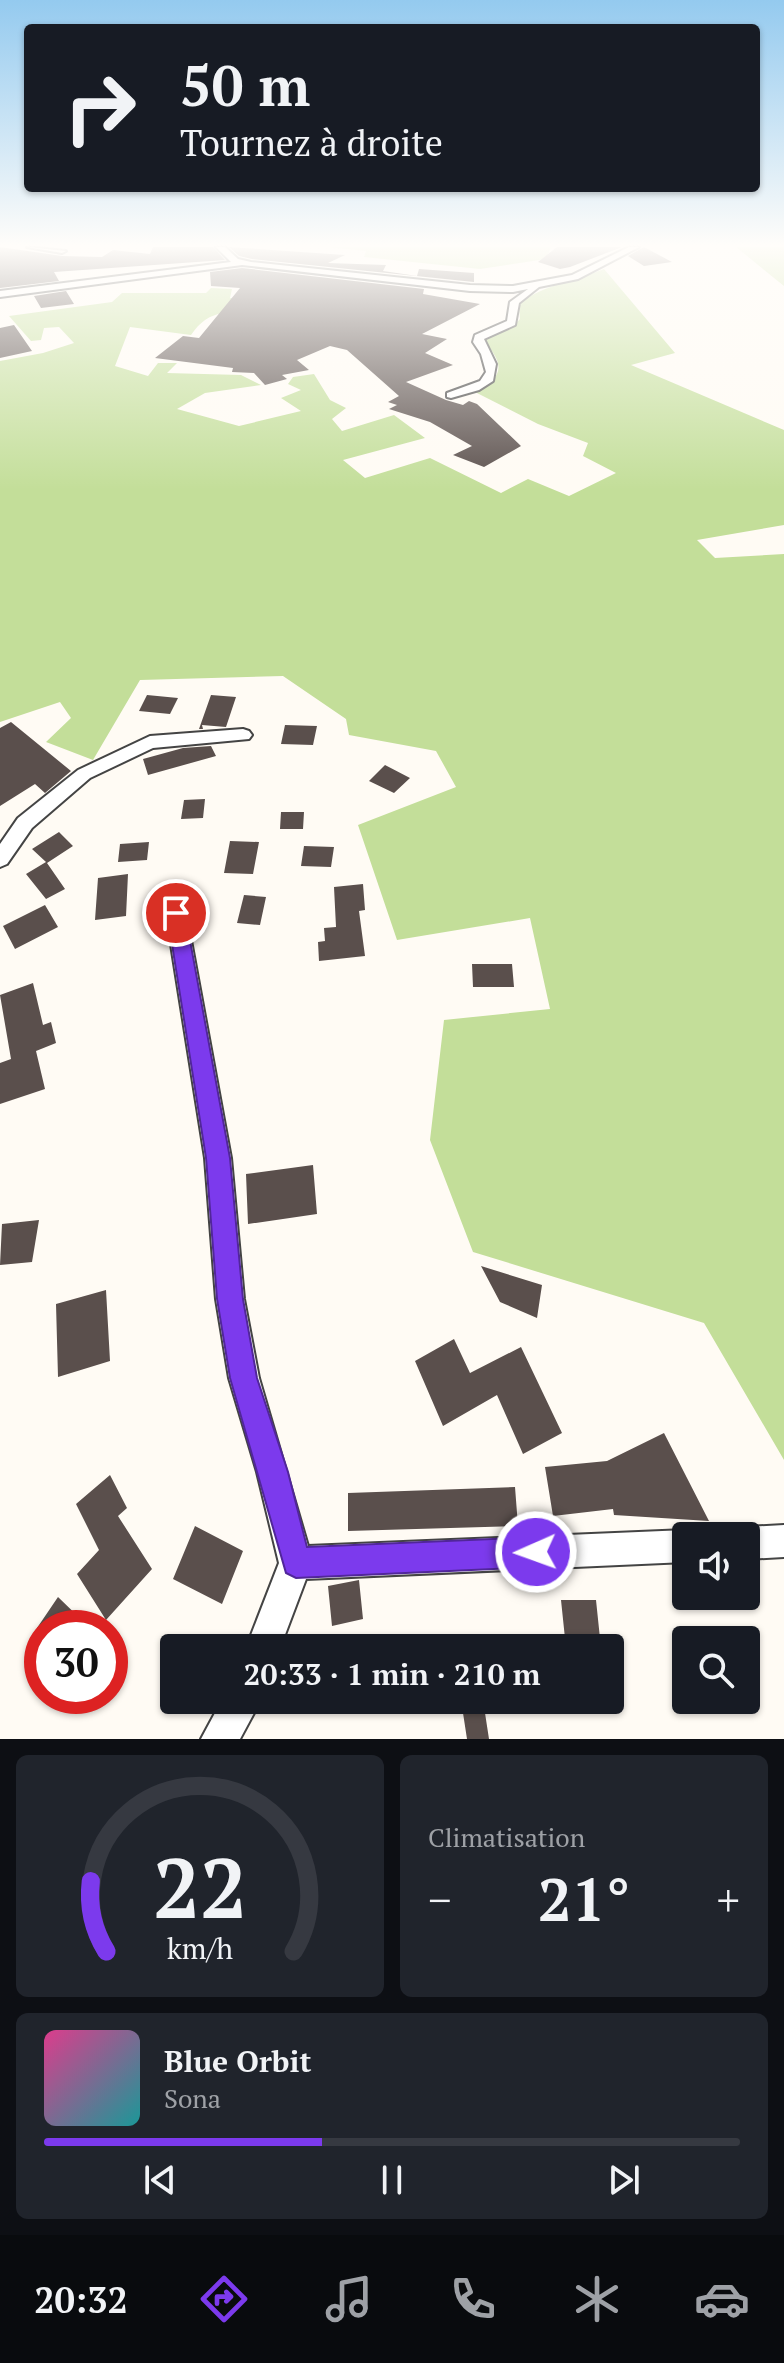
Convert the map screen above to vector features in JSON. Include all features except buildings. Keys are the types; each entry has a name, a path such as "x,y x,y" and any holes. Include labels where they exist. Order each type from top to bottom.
{"street":[{"path":"451,395 482,386 488,380 494,369 478,342 479,337 500,328"},
{"path":"0,859 25,823 84,774 150,742 243,735"},
{"path":"176,913 218,1158 230,1299 244,1378 273,1472 296,1563 268,1634"},
{"path":"760,1542 784,1541"},
{"path":"296,1563 672,1547"},
{"path":"219,1739 234,1714"}],"green space":[{"path":"20,328 44,328 41,340 31,341"},
{"path":"60,328 130,328 115,366 148,376 158,363 177,363 167,373 241,375 261,385 205,393 177,409 239,426 301,411 281,398 301,390 288,384 293,377 314,374 330,400 346,408 332,419 342,431 394,415 425,438 343,460 365,478 430,458 501,493 528,479 569,496 616,473 583,456 588,443 538,424 475,392 491,382 498,371 496,359 485,343 488,337 507,328 654,328 675,353 631,365 784,430 784,525 697,540 715,558 784,554 784,1460 704,1323 473,1252 430,1140 444,1020 550,1009 530,918 397,940 358,825 456,787 436,751 349,735 346,719 283,676 140,680 93,760 46,742 71,718 60,702 0,722 0,361 74,343"},
{"path":"139,328 197,328 191,335"}],"route":[{"path":"176,913 218,1158 230,1299 244,1378 273,1472 296,1563 536,1552"}]}
